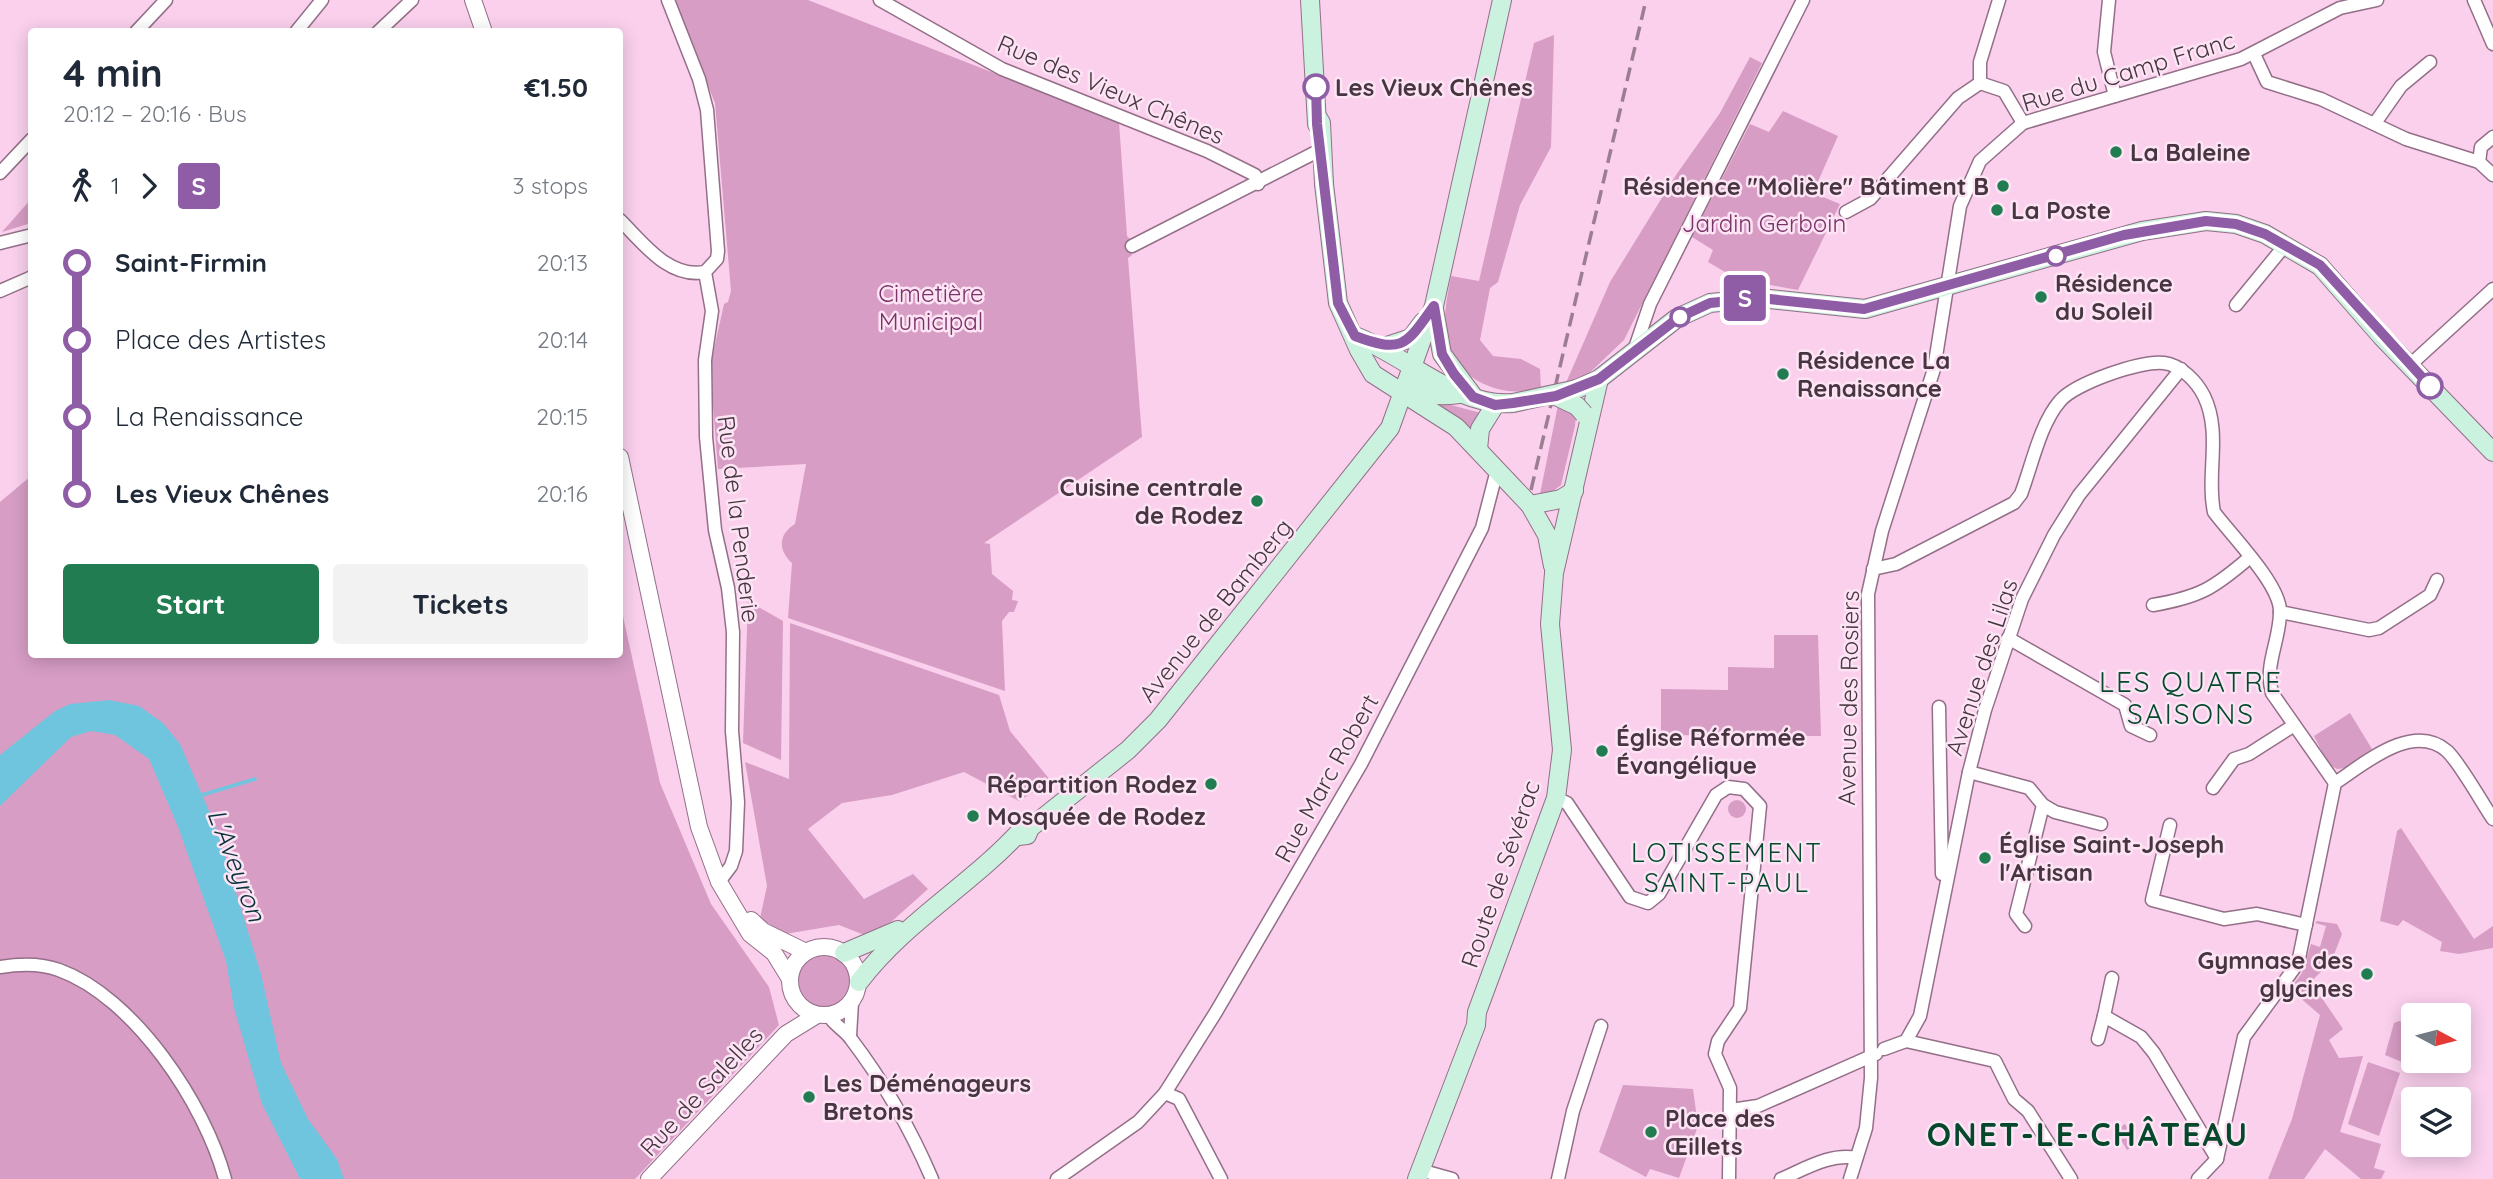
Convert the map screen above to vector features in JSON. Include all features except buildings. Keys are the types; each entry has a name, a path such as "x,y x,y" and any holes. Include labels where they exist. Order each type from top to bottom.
{"main road":[{"path":"1310,0 1325,191 1338,303 1373,374 1392,422"},
{"path":"1416,386 1502,0"},
{"path":"1373,374 1504,404 1556,396 1599,379 1659,332 1694,309 1727,299 1760,298 1864,309 2124,235 2184,223 2236,224 2286,244 2320,265 2493,452"},
{"path":"1357,343 1384,347 1411,338 1434,306"},
{"path":"1434,306 1442,354 1466,395"},
{"path":"1357,343 1416,386"},
{"path":"1384,347 1416,386 1530,505 1547,535 1554,573"},
{"path":"1416,386 1442,354"},
{"name":"Route de Sévérac","path":"1417,1177 1476,1025 1478,1012 1556,798 1562,750 1550,624 1554,573 1568,495 1586,418 1599,379"},
{"name":"Avenue de Bamberg","path":"859,982 911,924 1128,750 1158,720 1392,422 1416,386"},
{"path":"1556,396 1577,406 1586,418"},
{"path":"1478,449 1480,429 1504,404"},
{"path":"1530,505 1568,495"},
{"name":"Avenue de Bamberg","path":"844,953 911,924"}],"street":[{"path":"140,28 166,0"},
{"path":"299,28 322,0"},
{"path":"381,28 412,0"},
{"path":"467,0 474,28"},
{"path":"473,0 483,28"},
{"path":"623,223 657,257 677,269 694,274 705,272 717,259 707,110 699,79 668,0"},
{"name":"Rue des Vieux Chênes","path":"880,0 1002,69 1207,151 1255,175 1258,184"},
{"path":"1634,351 1650,304 1803,0"},
{"path":"1980,83 1980,62 1999,0"},
{"path":"2109,0 2105,52 2115,96"},
{"name":"Rue du Camp Franc","path":"1948,287 1960,206 1980,161 2023,123 2253,54 2338,4 2377,0"},
{"path":"2474,0 2493,44"},
{"path":"2253,54 2267,82 2322,99 2406,139 2479,162 2493,174"},
{"path":"2375,123 2401,86 2430,62"},
{"path":"1980,83 2004,90 2023,123"},
{"path":"1846,212 1870,199 1958,98 1980,83"},
{"path":"2479,162 2481,147 2493,137"},
{"path":"0,173 28,143"},
{"path":"1132,246 1322,149"},
{"path":"0,243 28,236"},
{"path":"2236,305 2286,244"},
{"name":"Rue de la Penderie","path":"705,272 712,311 704,390 706,437 715,530 728,587 733,632 732,731 738,802 736,851 731,866 719,882"},
{"path":"0,291 28,279"},
{"name":"Avenue des Rosiers","path":"1850,1179 1865,1126 1871,1049 1868,594 1872,569 1919,408 1934,369 1948,287"},
{"path":"2410,365 2493,289"},
{"path":"1650,304 1659,332"},
{"path":"1872,569 1896,564 2014,503 2021,494 2051,415 2061,399 2084,384 2145,365 2165,363 2181,369 2196,384 2210,410 2213,431 2211,497 2214,512 2277,594 2280,612 2267,676 2272,692 2335,783"},
{"name":"Avenue des Lilas","path":"1906,1041 1920,1016 1969,772 2008,638 2032,575 2079,495 2181,369"},
{"path":"623,471 699,827 719,882 738,909 750,934 774,953 790,979 795,1001 801,1008 823,1016 850,1036 880,1080 932,1179"},
{"name":"Rue Marc Robert","path":"1058,1179 1138,1122 1165,1093 1361,764 1482,528 1500,473"},
{"path":"2153,605 2182,600 2215,587 2249,558"},
{"path":"2280,612 2369,630 2379,628 2430,595 2437,580"},
{"path":"2008,638 2125,705 2131,726 2150,735"},
{"name":"Avenue des Lilas","path":"1939,707 1943,899"},
{"path":"2213,788 2234,759 2249,754 2293,726"},
{"path":"2198,1179 2217,1159 2244,1037 2298,962 2335,783 2397,745 2420,740 2447,751 2493,820"},
{"path":"1969,772 2029,788 2043,805 2055,812 2101,824"},
{"path":"1556,798 1567,803 1625,891 1637,901 1655,900 1716,795 1728,788 1744,789 1760,806 1740,1008 1718,1041 1715,1054 1730,1088 1729,1179"},
{"path":"2025,926 2016,914 2043,805"},
{"path":"2170,825 2152,900 2224,919 2257,915 2306,925"},
{"path":"738,909 763,932 806,952"},
{"path":"790,979 798,959 806,952 825,947 844,953 857,971 859,982 852,1002 850,1036"},
{"path":"0,967 21,964 57,969 96,989 131,1018 183,1090 217,1148 225,1179"},
{"path":"2098,1039 2112,978"},
{"name":"Rue de Salelles","path":"786,1034 795,1001"},
{"path":"823,1016 852,1002"},
{"name":"Rue de Salelles","path":"649,1179 786,1034 823,1016"},
{"path":"2104,1016 2141,1037 2154,1052 2217,1159"},
{"path":"1558,1179 1573,1111 1601,1026"},
{"path":"1731,1110 1758,1107 1871,1049 1884,1049 1906,1041 1995,1061 2014,1099 2028,1111 2071,1179"},
{"path":"1165,1093 1179,1099 1221,1179"},
{"path":"1781,1179 1823,1161 1846,1156 1856,1158"},
{"path":"1417,1177 1452,1179"}],"green space":[{"name":"Cimetière Municipal","path":"674,0 808,0 1119,122 1127,236 1131,240 1132,255 1128,258 1142,437 984,543 990,544 992,574 1013,591 1012,600 1018,601 1014,612 1009,612 1002,621 1005,691 788,618 792,563 784,552 782,542 786,532 795,524 806,464 718,469 710,367 724,304 728,302 731,291 715,103"},
{"path":"1554,35 1551,147 1520,205 1498,282 1490,288 1480,340 1493,356 1521,359 1540,369 1541,390 1509,391 1480,382 1457,362 1446,331 1446,304 1451,276 1479,281 1534,43"},
{"path":"1750,57 1762,63 1624,340 1581,381 1565,385 1610,282 1676,175 1720,113"},
{"name":"Jardin Gerboin","path":"1783,111 1838,136 1813,193 1840,204 1798,290 1737,279 1708,262 1713,250 1692,237 1750,124 1769,132"},
{"path":"28,202 28,224 2,232"},
{"path":"1436,401 1481,413 1473,432 1435,405"},
{"path":"1558,405 1576,417 1575,426 1561,485 1548,495 1540,494"},
{"path":"28,479 28,658 623,658 623,616 660,783 711,904 769,987 779,1025 635,1179 0,1179 0,502"},
{"path":"748,601 783,621 781,760 743,743"},
{"path":"790,623 999,695 1010,731 1051,781 1019,801 964,772 892,795 842,803 808,829 864,899 913,874 928,889 891,922 867,936 839,925 785,934 760,918 767,886 745,762 789,779"},
{"path":"1774,635 1818,635 1821,736 1661,735 1661,689 1728,690 1728,667 1774,668"},
{"path":"2350,713 2372,749 2346,768 2337,769 2328,764 2314,736"},
{"path":"1733,800 1741,800 1746,809 1744,816 1733,818 1728,813 1728,805"},
{"path":"2401,828 2474,939 2493,926 2493,948 2459,954 2440,951 2442,942 2403,920 2398,926 2380,921 2397,831"},
{"path":"2315,923 2337,924 2342,934 2332,960 2311,982 2343,1029 2329,1040 2339,1058 2363,1056 2340,1132 2381,1144 2374,1168 2385,1171 2381,1179 2361,1179 2325,1149 2304,1179 2268,1179 2292,1119 2320,1015 2290,989 2302,973 2311,944 2320,947 2326,926"},
{"path":"825,954 844,962 852,981 844,1000 825,1008 806,1000 798,981 806,962"},
{"path":"2401,1022 2401,1062 2385,1055 2394,1023"},
{"path":"2368,1062 2400,1073 2379,1136 2348,1124"},
{"name":"Place des Œillets","path":"1623,1085 1693,1089 1698,1126 1679,1178 1650,1169 1646,1177 1599,1152"},
{"path":"2125,1124 2137,1144 2127,1150 2115,1130"}],"water":[{"path":"109,700 139,706 163,723 180,744 215,825 261,974 281,1063 308,1119 337,1159 344,1179 300,1179 262,1104 234,1008 226,961 178,827 149,759 115,735 91,731 71,737 0,806 0,755 55,711 70,704"}],"waterway":[{"path":"202,795 255,779"}],"railway":[{"path":"1531,490 1646,0"}],"bus line":[{"name":"S","path":"1316,87 1317,124 1320,129 1338,303 1355,336 1384,347 1402,343 1411,338 1434,306 1442,354 1454,374 1473,397 1495,405 1556,396 1599,379 1678,318 1710,303 1727,299 1760,298 1810,306 1864,309 1877,307 2124,235 2206,221 2236,224 2265,234 2320,265 2382,337 2430,386"}],"place":[{"name":"Les Vieux Chênes","path":"1316,87"},
{"name":"La Baleine","path":"2116,152"},
{"name":"Résidence \"Molière\" Bâtiment B","path":"2003,186"},
{"name":"La Poste","path":"1997,210"},
{"name":"Résidence du Soleil","path":"2041,297"},
{"name":"Résidence La Renaissance","path":"1783,374"},
{"name":"Cuisine centrale de Rodez","path":"1257,501"},
{"name":"Église Réformée Évangélique","path":"1602,751"},
{"name":"Répartition Rodez","path":"1211,784"},
{"name":"Mosquée de Rodez","path":"973,816"},
{"name":"Église Saint-Joseph l'Artisan","path":"1985,858"},
{"name":"Gymnase des glycines","path":"2367,974"},
{"name":"Les Déménageurs Bretons","path":"809,1097"},
{"name":"Place des Œillets","path":"1651,1132"}],"district":[{"name":"LES QUATRE SAISONS","path":"2191,697"},
{"name":"LOTISSEMENT SAINT-PAUL","path":"1727,867"},
{"name":"ONET-LE-CHÂTEAU","path":"2088,1134"}],"water label":[{"name":"L'Aveyron","path":"237,865"}]}
